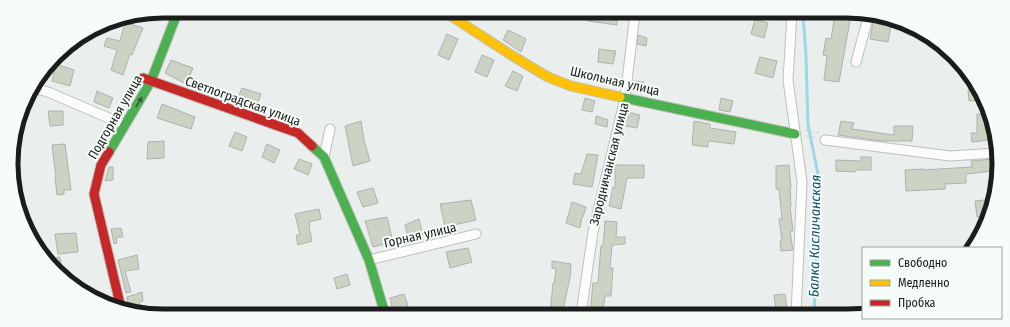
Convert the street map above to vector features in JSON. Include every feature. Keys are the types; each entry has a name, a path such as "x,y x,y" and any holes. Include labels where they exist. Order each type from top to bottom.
{"street":[{"name":"Подгорная улица","path":"147,80 167,18"},
{"name":"Подгорная улица","path":"147,80 175,18"},
{"name":"Школьная улица","path":"454,18 548,77 571,86 795,133"},
{"name":"Зародничанская улица","path":"582,309 593,232 625,98 634,18"},
{"path":"793,18 788,80 802,182 796,309"},
{"path":"856,62 868,20"},
{"path":"110,299 87,191 96,163 122,124 147,80"},
{"name":"Светлоградская улица","path":"147,80 298,133 324,157 364,249"},
{"path":"38,89 48,92 122,124"},
{"name":"Подгорная улица","path":"120,302 94,194 101,165 122,124"},
{"path":"324,157 330,129"},
{"path":"827,141 950,156 992,153"},
{"name":"Горная улица","path":"369,260 476,234"},
{"name":"Горная улица","path":"364,249 369,260 384,309"}],"path":[{"path":"795,133 802,130 820,133 827,141"},
{"path":"795,133 827,141"}],"building":[{"path":"588,18 617,18 617,25 588,21"},
{"path":"834,18 850,18 839,82 824,80 827,56 823,55 826,38 831,39"},
{"path":"755,19 768,23 764,38 751,34"},
{"path":"873,21 891,25 888,42 870,39"},
{"path":"125,23 127,23 143,28 132,55 130,54 123,75 111,70 117,50 104,46 107,38 120,41"},
{"path":"508,30 526,39 521,52 503,40"},
{"path":"447,34 458,39 449,60 438,55"},
{"path":"638,35 647,38 646,46 637,44"},
{"path":"599,49 616,51 613,64 598,62"},
{"path":"482,55 494,60 487,77 475,72"},
{"path":"760,57 777,61 773,78 755,73"},
{"path":"171,60 193,68 186,84 165,73"},
{"path":"58,64 74,70 70,86 52,81 55,67"},
{"path":"513,71 523,76 517,91 505,86"},
{"path":"633,81 644,82 643,93 632,91"},
{"path":"242,88 261,94 256,109 237,100"},
{"path":"968,90 972,90 978,100 969,101"},
{"path":"97,91 113,98 109,108 94,102"},
{"path":"585,98 595,101 592,112 582,110"},
{"path":"721,98 733,101 730,112 719,110"},
{"path":"162,104 195,117 191,129 157,118"},
{"path":"48,111 63,111 63,125 50,126"},
{"path":"628,112 640,115 637,128 625,126"},
{"path":"977,114 983,114 989,140 972,142 971,133 977,133"},
{"path":"596,116 608,120 607,127 595,124"},
{"path":"361,121 364,140 370,161 353,166 345,126"},
{"path":"694,121 710,124 710,128 736,132 734,144 708,141 708,147 692,145"},
{"path":"841,121 854,123 852,129 894,135 894,126 913,126 912,141 881,141 838,135"},
{"path":"235,132 247,137 242,151 229,146"},
{"path":"164,141 164,158 147,159 148,142"},
{"path":"65,144 71,190 64,190 64,194 57,195 52,145"},
{"path":"267,144 280,150 274,163 262,157"},
{"path":"587,154 598,155 592,187 573,184 575,173 581,174"},
{"path":"861,157 871,157 871,170 855,170 855,172 836,171 836,160 861,161"},
{"path":"299,159 312,164 308,175 294,169"},
{"path":"992,159 992,171 966,174 966,183 945,184 945,189 906,191 905,170 972,167 971,161"},
{"path":"615,165 644,165 644,178 627,178 621,209 609,206 613,187 615,188"},
{"path":"789,165 791,188 790,206 793,231 790,231 793,250 781,251 780,241 782,240 779,219 782,219 779,189 776,189 776,166"},
{"path":"109,167 113,167 113,180 105,181"},
{"path":"373,188 378,203 363,207 357,192"},
{"path":"471,200 476,220 445,227 440,204"},
{"path":"987,200 980,220 980,217 977,217 975,201"},
{"path":"572,202 586,207 580,228 566,223"},
{"path":"319,209 321,219 309,222 312,241 298,245 296,235 300,235 295,214"},
{"path":"387,217 393,242 373,247 365,221"},
{"path":"419,219 423,236 409,241 405,225"},
{"path":"605,221 617,222 616,237 625,237 625,244 612,245 610,268 613,268 611,296 605,296 603,309 590,309 593,283 598,283 601,246 603,246"},
{"path":"121,228 123,237 116,237 117,243 114,244 111,229"},
{"path":"76,233 78,252 58,254 55,234"},
{"path":"468,248 472,262 450,268 446,252"},
{"path":"137,255 139,269 125,271 131,292 126,293 118,260"},
{"path":"60,257 62,267 54,259"},
{"path":"552,261 571,264 570,278 563,309 550,309 556,269 552,268"},
{"path":"347,274 350,285 337,289 334,278"},
{"path":"142,292 143,301 139,302 141,307 128,304 127,297"},
{"path":"404,294 408,306 399,309 393,309 390,298"},
{"path":"785,294 787,309 776,309 774,295"}],"waterway":[{"name":"Балка Кисличанская","path":"803,18 808,125 819,179 814,309"}],"traffic: fast":[{"path":"109,152 151,81 175,18"},
{"path":"620,97 795,134"},
{"path":"312,146 324,157 369,260 384,309"}],"traffic: slow":[{"path":"454,18 548,77 571,86 620,97"}],"traffic: jam":[{"path":"143,78 298,133 312,146"},
{"path":"109,152 101,165 94,194 120,302"}]}
